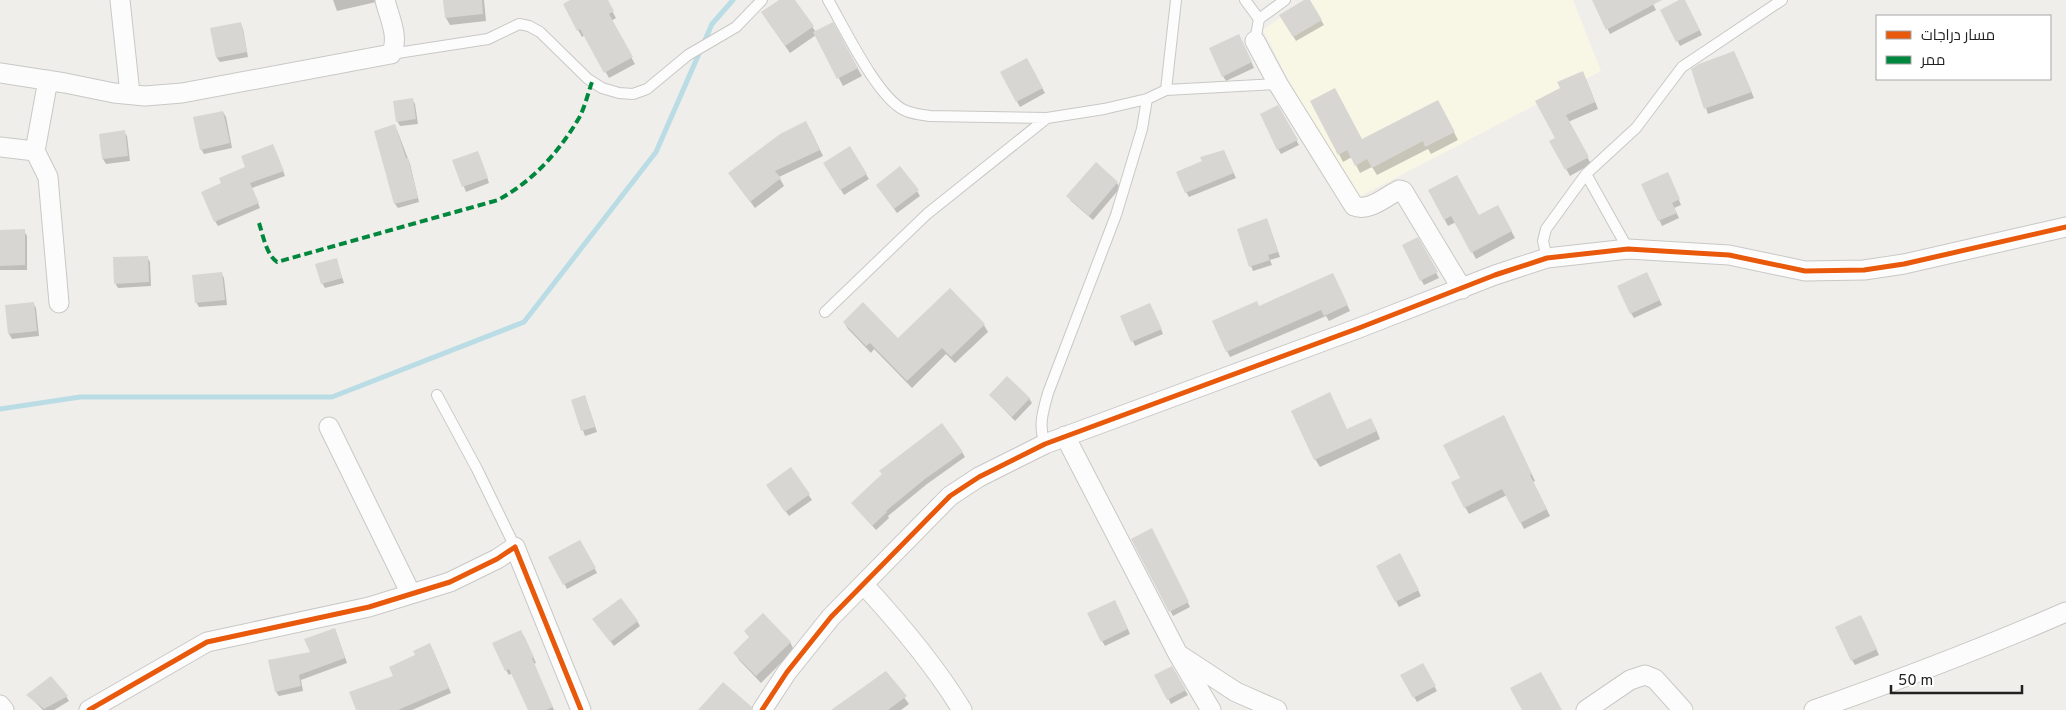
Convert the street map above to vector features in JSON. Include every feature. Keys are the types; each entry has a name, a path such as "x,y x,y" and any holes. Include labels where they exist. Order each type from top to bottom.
{"street":[{"path":"120,0 130,94"},
{"path":"0,73 145,96 182,93 391,54 395,47 395,37 385,0"},
{"path":"1255,41 1278,84 1354,206 1360,208 1368,206 1399,190 1403,191 1462,289"},
{"path":"48,80 35,151 48,177 59,303"},
{"path":"0,147 35,151"},
{"path":"762,710 787,672 826,624 950,496 979,477 1065,436 1462,289 1494,275 1547,258 1628,248 1729,255 1805,271 1864,270 1904,264 2066,227"},
{"path":"329,427 411,594"},
{"path":"1065,436 1178,654 1211,710"},
{"path":"88,710 207,642 336,615 411,594 465,575 515,547 581,710"},
{"path":"864,585 908,634 948,687 962,710"},
{"path":"1814,710 1914,675 1986,647 2066,612"},
{"path":"1178,654 1236,692 1277,710"},
{"path":"1586,710 1630,680 1645,674 1655,679 1683,710"},
{"path":"0,705 4,710"}],"lane":[{"path":"391,54 488,39 519,24 540,32 588,79 602,88 619,93 633,94 647,89 700,47 736,27 762,0"},
{"path":"828,0 881,88 894,103 904,110 930,116 1019,116 1047,118 1104,109 1147,99 1166,90 1278,84"},
{"path":"1166,90 1176,0"},
{"path":"1245,0 1259,20"},
{"path":"1255,41 1259,20 1285,0"},
{"path":"1547,258 1543,241 1546,229 1586,174 1636,128 1682,67 1782,0"},
{"path":"1045,444 1041,433 1041,417 1048,393 1116,215 1142,129 1147,99"},
{"path":"825,312 927,214 1047,118"},
{"path":"1586,174 1628,248"},
{"path":"437,395 477,469 515,547"}],"shaded area":[{"path":"1305,0 1573,0 1601,71 1357,198 1289,81 1263,30"}],"building":[{"path":"443,0 482,0 483,14 445,18"},
{"path":"570,0 608,0 614,11 609,14 633,57 604,73 580,29 577,31 563,4"},
{"path":"779,0 795,0 814,26 785,46 761,12"},
{"path":"1304,0 1310,0 1322,20 1293,37 1279,15"},
{"path":"1592,0 1662,0 1606,30"},
{"path":"1679,0 1685,0 1700,30 1676,42 1660,10"},
{"path":"241,22 247,52 216,58 210,28"},
{"path":"833,22 858,68 837,79 813,32"},
{"path":"1239,34 1252,62 1222,77 1209,48"},
{"path":"1734,51 1752,92 1704,109 1691,69 1699,64"},
{"path":"1027,58 1043,88 1016,102 1000,72"},
{"path":"1583,71 1595,102 1566,115 1589,157 1565,170 1549,141 1555,138 1535,101 1560,88 1557,82"},
{"path":"1335,88 1362,139 1438,100 1455,132 1425,147 1423,141 1372,168 1367,159 1355,166 1347,150 1338,155 1310,101"},
{"path":"413,98 416,119 396,122 393,101"},
{"path":"1278,105 1298,140 1277,150 1260,114"},
{"path":"223,111 230,143 200,150 193,117"},
{"path":"806,121 820,150 775,171 781,178 750,202 728,173 780,134"},
{"path":"395,124 406,158 408,158 418,198 394,204 374,131"},
{"path":"125,130 128,156 102,159 99,134"},
{"path":"273,144 284,171 250,183 259,203 214,222 201,192 221,183 219,178 245,167 241,156"},
{"path":"850,146 867,174 840,190 823,163"},
{"path":"1224,150 1234,173 1185,193 1176,172 1202,161 1200,157"},
{"path":"478,151 488,178 462,187 452,160"},
{"path":"1096,162 1118,182 1089,216 1066,196"},
{"path":"900,166 919,190 894,209 876,185"},
{"path":"1668,172 1680,199 1672,203 1677,213 1658,221 1641,184"},
{"path":"1457,175 1479,215 1498,205 1512,231 1471,253 1451,216 1444,220 1428,190"},
{"path":"1267,218 1278,252 1268,255 1270,260 1249,267 1237,229"},
{"path":"25,229 25,265 0,266 0,230"},
{"path":"1418,237 1438,272 1420,281 1402,245"},
{"path":"148,256 149,282 114,284 113,257"},
{"path":"337,258 342,278 321,284 315,264"},
{"path":"222,272 225,300 195,303 192,275"},
{"path":"1647,272 1660,300 1630,314 1617,286"},
{"path":"1333,273 1348,305 1324,316 1321,310 1226,352 1212,321 1257,301 1259,306"},
{"path":"950,288 985,324 951,357 942,348 907,381 870,343 866,346 843,322 863,302 898,338"},
{"path":"34,302 37,331 8,334 5,305"},
{"path":"1150,303 1162,329 1131,342 1120,316"},
{"path":"1007,376 1030,398 1012,417 989,395"},
{"path":"1330,392 1347,429 1371,418 1377,431 1314,460 1291,411"},
{"path":"585,395 595,427 581,431 571,400"},
{"path":"1504,415 1547,509 1520,523 1502,489 1464,508 1451,482 1460,478 1443,445"},
{"path":"942,423 963,452 925,479 886,511 872,526 851,503 882,474 879,471"},
{"path":"791,467 810,494 785,512 766,485"},
{"path":"1152,528 1189,602 1169,612 1131,539"},
{"path":"580,540 596,568 563,585 548,557"},
{"path":"1400,553 1419,590 1395,602 1376,566"},
{"path":"621,598 638,621 610,642 592,619"},
{"path":"1115,600 1128,629 1101,642 1087,613"},
{"path":"763,613 791,642 756,676 733,653 749,637 744,631"},
{"path":"1861,615 1877,649 1851,661 1835,627"},
{"path":"335,628 345,658 299,675 301,686 275,692 268,660 310,652 304,639"},
{"path":"521,630 534,657 532,658 553,707 546,710 528,710 509,669 505,671 492,643"},
{"path":"430,643 449,688 398,710 356,710 349,692 393,676 389,667 415,655 413,651"},
{"path":"1423,663 1436,686 1413,698 1400,675"},
{"path":"1172,666 1186,690 1167,700 1154,675"},
{"path":"886,671 907,696 888,710 831,710"},
{"path":"1541,672 1562,710 1522,710 1510,688"},
{"path":"51,676 68,696 44,709 26,695"},
{"path":"723,682 752,707 751,710 698,710"}],"waterway":[{"path":"0,409 80,397 332,397 524,322 656,152 712,24 733,0"}],"marked path":[{"path":"259,223 270,254 277,262 498,200 534,175 554,154 579,118 592,82"}],"cycle path":[{"path":"762,710 787,672 831,617 950,496 979,477 1045,444 1359,328 1495,275 1547,258 1628,249 1729,255 1805,271 1864,270 1904,264 2066,227"},
{"path":"89,710 207,642 369,607 450,582 497,559 515,547 581,710"}]}
